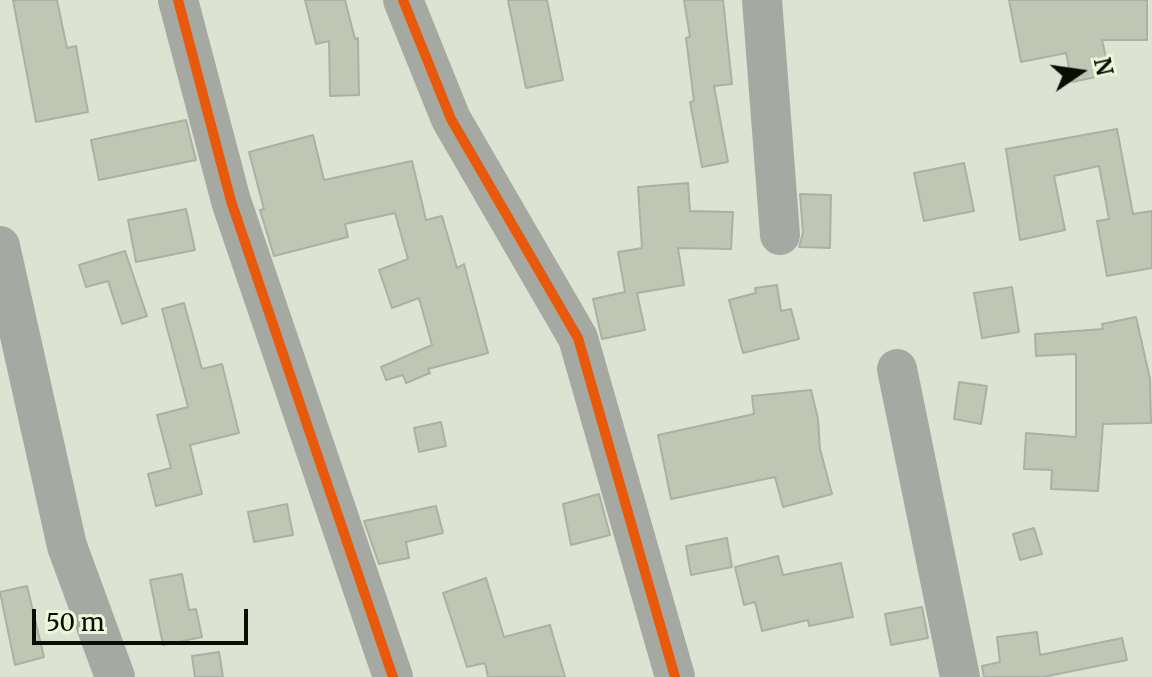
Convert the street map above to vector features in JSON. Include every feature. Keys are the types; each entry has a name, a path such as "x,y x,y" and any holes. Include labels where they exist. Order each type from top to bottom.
{"street":[{"path":"178,0 231,201 393,677"},
{"path":"403,0 451,119 578,338 675,677"},
{"path":"762,0 780,235"},
{"path":"0,246 67,546 115,677"},
{"path":"897,369 960,677"}],"building":[{"path":"13,0 57,0 67,48 76,46 88,112 36,122"},
{"path":"305,0 345,0 355,39 358,38 359,95 330,96 329,41 316,44"},
{"path":"508,0 547,0 563,80 526,88"},
{"path":"684,0 723,0 732,84 714,86 728,162 702,167 690,102 694,101"},
{"path":"1009,0 1147,0 1147,40 1102,40 1110,74 1072,82 1066,53 1021,62"},
{"path":"186,120 196,160 99,180 91,140"},
{"path":"1117,129 1133,214 1152,211 1152,268 1107,276 1097,221 1109,219 1099,166 1054,176 1065,230 1020,240 1006,149"},
{"path":"313,135 324,180 412,161 426,220 442,216 457,268 464,264 488,353 428,369 430,373 406,383 403,375 386,380 381,367 432,345 419,298 392,308 379,270 408,259 395,213 345,224 348,237 274,256 260,210 264,209 249,152"},
{"path":"964,163 974,211 924,221 914,173"},
{"path":"688,183 690,211 733,212 731,249 678,248 684,285 637,293 645,330 602,339 593,299 625,292 618,252 642,248 638,187"},
{"path":"800,194 831,195 830,248 799,247 803,233"},
{"path":"186,209 195,250 136,262 128,220"},
{"path":"125,251 147,316 122,324 108,281 86,287 79,265"},
{"path":"777,285 781,311 791,309 799,339 743,353 729,300 756,293 755,288"},
{"path":"1012,287 1019,332 982,338 974,293"},
{"path":"184,303 202,369 222,364 239,433 190,445 202,494 156,506 148,474 171,468 157,415 188,407 162,309"},
{"path":"1136,317 1150,379 1151,423 1103,424 1098,491 1051,489 1052,470 1024,469 1026,433 1076,437 1076,354 1036,356 1035,334 1103,329 1102,324"},
{"path":"959,382 987,386 981,424 954,419"},
{"path":"811,390 818,419 820,449 832,494 783,507 775,477 671,499 658,435 754,414 752,396"},
{"path":"441,422 446,446 419,452 414,428"},
{"path":"599,494 610,535 571,545 563,504"},
{"path":"287,504 293,535 254,542 248,512"},
{"path":"436,506 443,533 406,542 409,558 379,564 364,521"},
{"path":"1034,528 1042,554 1020,560 1013,534"},
{"path":"727,538 732,567 691,575 686,546"},
{"path":"778,556 783,575 841,563 853,617 809,626 808,620 762,631 755,602 744,605 735,567"},
{"path":"182,574 189,610 196,609 202,637 163,645 150,580"},
{"path":"486,578 504,637 550,625 565,677 488,677 485,663 467,667 443,593"},
{"path":"27,586 44,657 15,665 0,592"},
{"path":"922,607 928,638 891,645 885,614"},
{"path":"1037,632 1040,655 1122,638 1127,660 1043,677 984,677 982,666 1000,662 997,637"},
{"path":"219,652 223,677 195,677 192,656"}],"cycle path":[{"path":"178,0 231,201 393,677"},
{"path":"403,0 451,119 578,338 675,677"}]}
